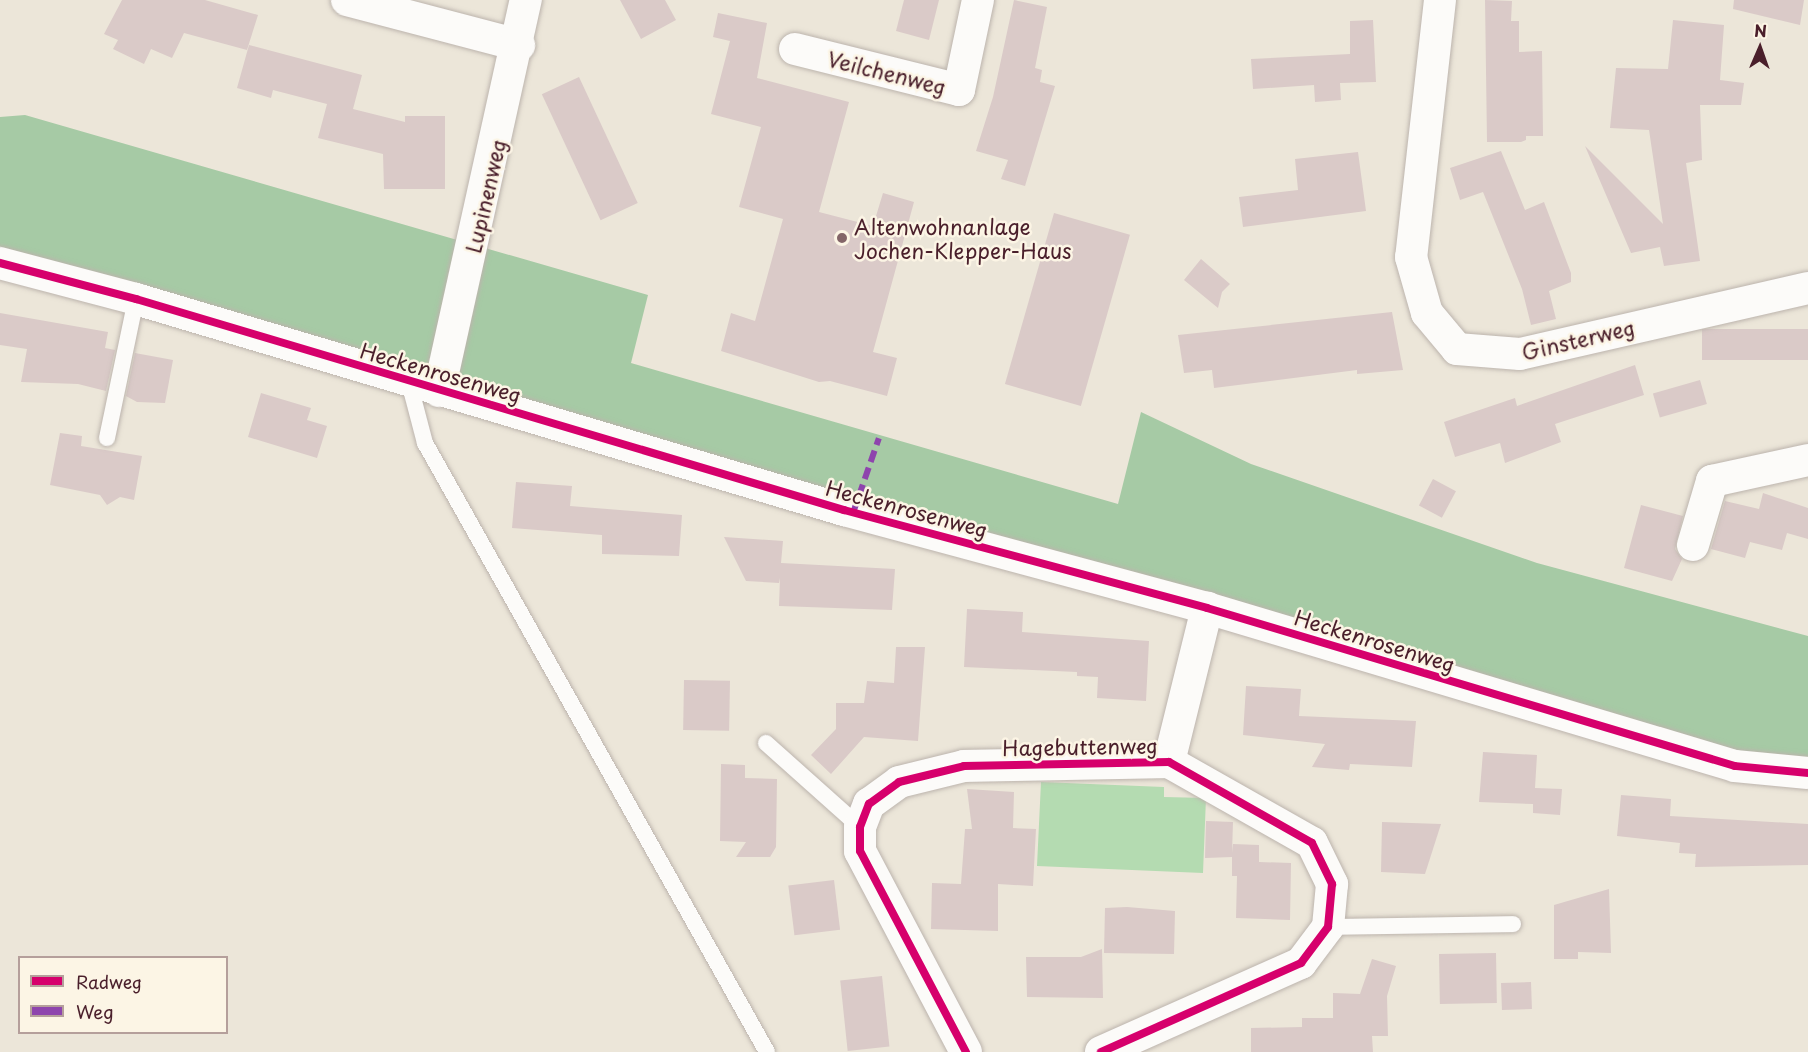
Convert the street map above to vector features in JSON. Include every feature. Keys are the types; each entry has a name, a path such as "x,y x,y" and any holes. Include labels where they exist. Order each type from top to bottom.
{"street":[{"path":"347,0 519,45"},
{"name":"Lupinenweg","path":"439,391 519,45 526,0"},
{"name":"Veilchenweg","path":"795,50 958,90 978,0"},
{"name":"Ginsterweg","path":"1440,0 1411,257 1427,313 1457,349 1520,354 1712,307 1808,288"},
{"name":"Heckenrosenweg","path":"0,263 136,299 844,510 1207,608 1735,766 1808,773"},
{"path":"1693,545 1712,481 1808,460"},
{"name":"Hagebuttenweg","path":"1168,762 1207,608"},
{"name":"Hagebuttenweg","path":"860,827 869,804 899,782 964,766 1168,762 1312,843 1332,884 1328,927"},
{"path":"860,827 860,851 966,1052"},
{"path":"1101,1052 1301,963 1328,927"}],"lane":[{"path":"107,438 136,299"},
{"path":"409,382 425,443 767,1052"},
{"path":"766,743 860,827"},
{"path":"1328,927 1513,924"}],"green space":[{"path":"25,115 648,295 631,363 1118,504 1141,412 1251,464 1537,563 1808,636 1808,758 1737,751 829,493 0,249 0,117"},
{"path":"1041,782 1164,787 1164,797 1206,798 1203,873 1037,866"}],"building":[{"path":"122,0 205,0 258,15 247,50 184,33 172,58 151,49 144,64 113,49 118,40 104,34"},
{"path":"620,0 665,0 676,20 641,39"},
{"path":"904,0 939,0 929,40 896,31"},
{"path":"1014,0 1047,7 1035,68 1042,70 1040,82 1055,86 1025,186 1001,179 1008,160 976,151 993,97"},
{"path":"1485,0 1512,1 1511,21 1519,21 1519,52 1542,51 1543,136 1526,136 1526,140 1521,142 1487,142"},
{"path":"1734,0 1804,0 1800,25 1733,9"},
{"name":"Altenwohnanlage Jochen-Klepper-Haus","path":"718,13 767,23 757,78 849,102 819,212 873,226 883,193 914,202 873,352 897,358 887,396 830,381 819,382 721,351 731,313 755,321 783,219 739,207 761,127 711,114 730,41 713,37"},
{"path":"1373,20 1376,82 1340,83 1341,100 1315,102 1314,85 1253,89 1251,59 1350,54 1350,21"},
{"path":"1673,20 1724,25 1720,80 1744,83 1741,105 1700,105 1702,160 1686,163 1700,261 1664,266 1660,247 1631,253 1585,146 1663,224 1649,130 1610,128 1616,68 1668,69"},
{"path":"249,45 362,75 353,109 405,122 405,116 445,116 445,189 384,189 383,154 318,138 327,104 273,90 271,98 237,88"},
{"path":"579,77 638,203 601,220 542,94"},
{"path":"1501,151 1525,210 1544,202 1571,273 1571,282 1549,291 1556,319 1531,325 1522,289 1483,192 1460,200 1450,168"},
{"path":"1358,152 1366,211 1243,227 1239,197 1298,190 1295,159"},
{"path":"1054,213 1130,235 1081,406 1005,384"},
{"path":"1201,259 1230,284 1222,292 1218,308 1184,280"},
{"path":"1392,312 1403,370 1357,374 1357,370 1214,388 1212,370 1184,373 1178,335"},
{"path":"0,313 108,332 105,348 115,350 106,391 78,384 21,382 27,349 0,345"},
{"path":"1702,329 1808,329 1808,360 1702,360"},
{"path":"135,353 173,360 165,403 137,402 126,396"},
{"path":"1635,365 1644,395 1555,424 1561,442 1505,463 1500,443 1455,457 1444,422 1515,398 1517,406"},
{"path":"1700,380 1707,404 1660,418 1653,394"},
{"path":"261,393 311,408 307,420 327,426 317,458 248,437"},
{"path":"60,433 82,436 81,446 142,456 134,500 120,497 107,505 100,495 50,485"},
{"path":"1433,479 1456,491 1442,518 1419,505"},
{"path":"516,482 572,486 570,506 682,515 679,556 602,554 602,535 512,528"},
{"path":"1763,493 1808,508 1808,539 1787,533 1782,550 1750,542 1745,558 1711,549 1725,501 1759,509"},
{"path":"1641,505 1683,516 1675,549 1682,559 1672,581 1624,568"},
{"path":"724,537 783,541 781,563 895,569 892,610 779,606 780,578 779,583 746,581"},
{"path":"967,609 1023,612 1022,632 1149,641 1146,701 1097,698 1098,677 1077,676 1077,672 964,667"},
{"path":"896,647 925,647 918,741 864,737 831,774 811,755 836,729 836,703 864,703 867,681 894,683"},
{"path":"684,680 730,681 729,731 683,730"},
{"path":"1246,686 1301,689 1299,716 1416,721 1412,767 1350,764 1349,770 1312,767 1325,744 1243,735"},
{"path":"1483,752 1537,755 1535,788 1562,789 1560,815 1533,813 1533,804 1479,802"},
{"path":"721,764 745,765 745,778 777,779 776,847 770,857 736,857 746,842 720,841"},
{"path":"967,789 1014,792 1013,828 1036,829 1033,886 998,884 998,931 931,929 932,883 961,884 965,829 972,829"},
{"path":"1621,795 1671,799 1670,816 1808,824 1808,865 1695,867 1696,854 1679,853 1680,843 1617,836"},
{"path":"1206,821 1233,822 1232,853 1233,844 1259,845 1259,862 1291,863 1290,920 1236,918 1237,876 1232,876 1232,857 1205,858"},
{"path":"1382,822 1441,824 1425,874 1381,872"},
{"path":"834,880 840,930 794,935 788,886"},
{"path":"1609,889 1611,953 1578,952 1578,959 1554,959 1554,905"},
{"path":"1127,907 1175,911 1174,954 1104,953 1105,908"},
{"path":"1102,949 1103,998 1027,997 1026,957 1081,957"},
{"path":"1496,953 1497,1003 1440,1004 1439,954"},
{"path":"1372,959 1396,966 1387,996 1388,1036 1372,1036 1373,1052 1251,1052 1251,1028 1302,1027 1302,1018 1333,1018 1333,993 1360,994"},
{"path":"882,976 889,1047 848,1051 840,980"},
{"path":"1531,982 1532,1009 1502,1010 1501,983"}],"marked path":[{"path":"853,513 879,438"}],"cycle path":[{"path":"0,263 136,299 844,510 1207,608 1735,766 1808,773"},
{"path":"966,1052 860,851 860,827 869,804 899,782 964,766 1169,762 1312,843 1332,884 1328,927 1301,963 1101,1052"}],"place":[{"name":"Altenwohnanlage Jochen-Klepper-Haus","path":"842,238"}]}
